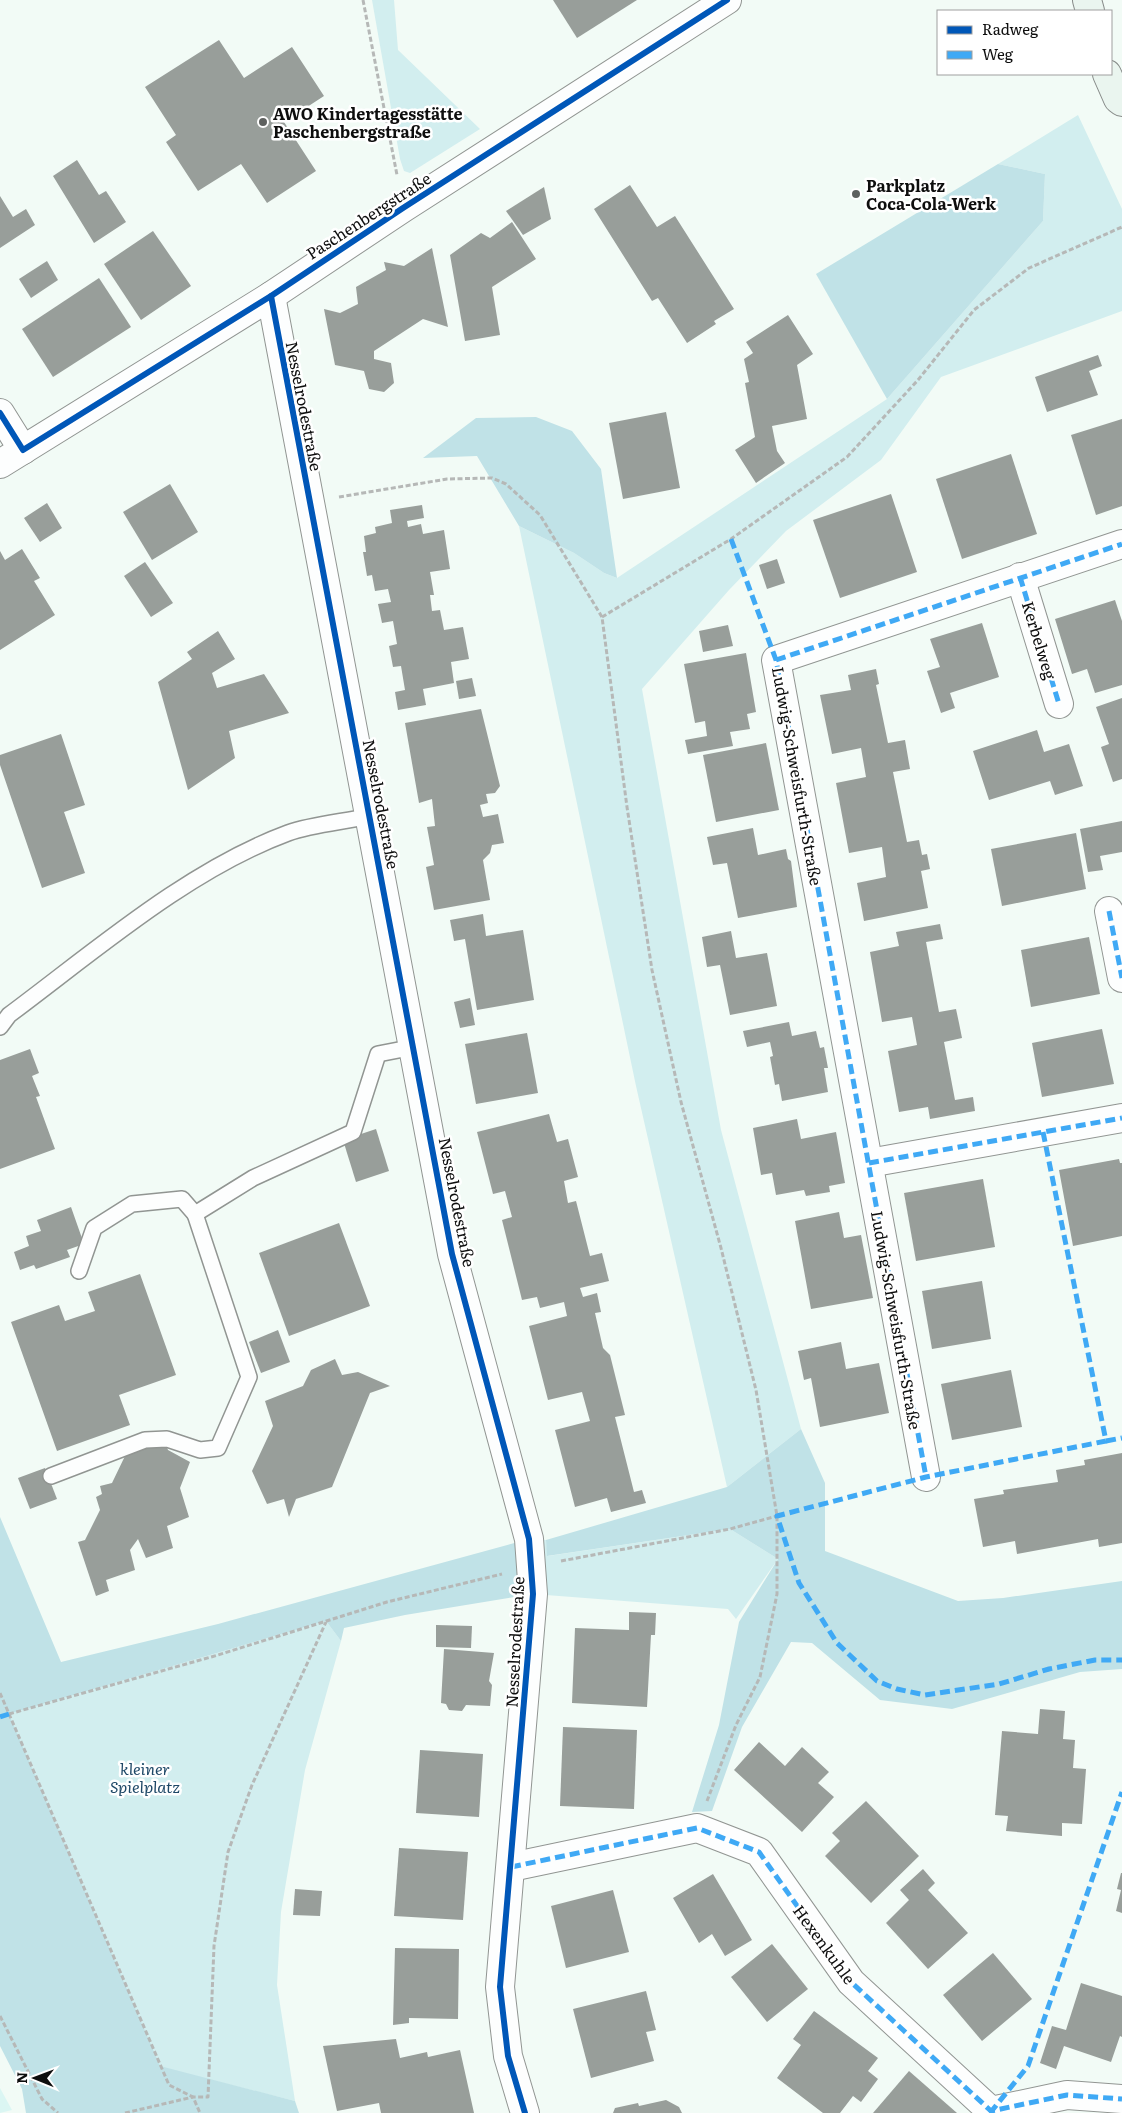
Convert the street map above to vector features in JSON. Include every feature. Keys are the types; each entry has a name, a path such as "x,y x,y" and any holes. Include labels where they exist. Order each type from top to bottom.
{"street":[{"name":"Paschenbergstraße","path":"0,464 271,296 403,208 727,0"},
{"path":"1107,75 1118,99 1122,102"},
{"name":"Nesselrodestraße","path":"271,296 452,1254 529,1539 533,1594 500,1987 508,2056 525,2113"},
{"path":"0,413 23,450"},
{"name":"Ludwig-Schweisfurth-Straße","path":"926,1477 776,660 1122,544"},
{"name":"Kerbelweg","path":"1020,577 1059,704"},
{"path":"1109,912 1122,978"},
{"path":"869,1163 1122,1118"},
{"path":"511,1867 697,1828"},
{"name":"Hexenkuhle","path":"697,1828 759,1852 850,1982 990,2112 1067,2095 1122,2099"}],"lane":[{"path":"0,1027 9,1015 167,898 232,857 290,832 370,816"},
{"path":"195,1214 253,1178 353,1132 378,1054 414,1047"},
{"path":"51,1476 145,1440 167,1439 200,1450 218,1448 249,1377 195,1214 182,1199 132,1204 94,1228 79,1271"}],"path":[{"path":"364,0 403,208"},
{"path":"602,617 731,538 847,457 918,380 974,310 1029,268 1122,227"},
{"path":"310,504 447,479 492,478 506,484 540,515 602,617 627,807 652,970 681,1102 721,1248 756,1390 777,1516 777,1594 760,1677 736,1725 697,1828"},
{"path":"9,1714 218,1654 387,1602 531,1567 730,1529 777,1516"},
{"path":"125,2113 193,2098 208,2097 214,1946 228,1852 252,1785 326,1621"},
{"path":"0,1693 169,2086 193,2098 200,2113"},
{"path":"0,2016 42,2099 58,2113"}],"green space":[{"path":"372,0 394,0 398,50 480,129 410,173 404,171 400,159"},
{"path":"1078,115 1122,209 1122,311 941,377 881,460 786,531 729,590 642,689 721,1130 801,1429 727,1487 636,1086 519,526 574,553 604,573 617,578 887,399 1043,221 1045,174 998,164"},
{"path":"730,1529 778,1559 736,1619 728,1609 533,1594 529,1539 546,1540 548,1556"},
{"name":"kleiner Spielplatz","path":"326,1621 341,1641 305,1770 281,1912 277,1985 295,2101 160,2067 9,1714"}],"shaded area":[{"path":"998,164 1045,174 1043,221 887,399 816,274"},
{"path":"536,417 572,431 601,469 617,578 604,573 574,553 519,526 477,456 423,458 476,418"},
{"path":"801,1429 825,1483 825,1551 958,1601 1003,1598 1122,1581 1122,1669 1080,1672 952,1709 880,1700 812,1643 791,1642 742,1727 712,1811 692,1812 719,1725 739,1622 778,1559 730,1529 547,1556 546,1540 727,1487"},
{"path":"0,1517 61,1662 218,1624 529,1539 533,1594 405,1615 344,1628 341,1641 326,1621 9,1714 160,2066 295,2101 299,2113 26,2113 22,2089 0,2046"},
{"path":"0,2088 12,2110 0,2113"}],"building":[{"path":"553,0 637,0 577,38"},
{"path":"219,40 244,78 292,47 324,96 284,122 316,171 267,203 241,164 198,191 166,142 176,135 145,87"},
{"path":"77,160 99,195 106,191 126,222 94,243 53,176"},
{"path":"630,185 657,227 675,216 734,309 714,321 716,324 687,343 658,298 652,301 594,209"},
{"path":"544,187 551,219 523,235 506,211"},
{"path":"0,196 13,217 26,209 35,225 0,248"},
{"path":"512,222 536,259 492,287 500,335 465,341 450,255 481,233 490,238"},
{"path":"153,231 191,286 141,320 104,264"},
{"path":"432,248 448,327 423,319 374,351 374,359 391,363 394,383 384,392 369,389 364,371 335,365 324,309 340,313 358,304 356,287 386,270 384,262 404,266"},
{"path":"47,261 58,280 31,298 19,279"},
{"path":"99,278 131,327 53,377 22,329"},
{"path":"788,315 813,354 797,365 807,419 772,426 777,451 785,463 756,483 735,450 755,437 745,383 749,382 744,359 753,353 746,342"},
{"path":"1098,355 1102,366 1089,371 1098,395 1047,412 1035,377"},
{"path":"666,412 680,488 623,499 609,423"},
{"path":"1122,419 1122,506 1096,515 1071,435"},
{"path":"1011,454 1037,534 962,559 936,479"},
{"path":"170,484 198,532 152,560 123,512"},
{"path":"891,494 917,572 840,598 813,520"},
{"path":"47,503 62,528 40,542 24,518"},
{"path":"422,505 424,518 407,521 408,527 421,524 423,534 444,530 450,569 430,572 434,595 430,595 432,611 440,610 444,630 463,627 469,659 451,662 454,683 423,689 426,705 398,710 395,692 405,690 401,666 393,667 389,646 397,644 393,621 382,623 378,604 391,602 388,589 375,591 372,575 367,576 363,552 366,552 364,536 376,533 375,527 392,523 390,510"},
{"path":"22,549 40,578 34,581 55,615 0,650 0,551 5,560"},
{"path":"777,559 785,583 767,589 759,565"},
{"path":"145,562 173,603 151,617 124,576"},
{"path":"1115,600 1122,621 1122,685 1095,693 1087,669 1072,674 1055,619"},
{"path":"982,623 999,677 950,693 955,708 941,713 927,671 940,667 930,639"},
{"path":"728,625 733,646 703,652 699,631"},
{"path":"218,631 235,659 212,673 217,688 264,674 289,713 229,731 235,758 188,790 158,682 192,659 187,652"},
{"path":"746,653 756,712 747,714 750,729 730,732 733,746 688,754 685,740 707,736 705,721 695,723 684,664"},
{"path":"876,669 879,684 876,685 888,743 905,740 910,769 893,772 907,842 919,840 922,855 927,854 930,869 921,871 928,908 864,921 857,883 886,877 882,847 849,853 836,783 866,777 861,748 832,754 820,695 851,690 848,675"},
{"path":"472,678 476,696 459,699 456,681"},
{"path":"1122,698 1122,779 1113,782 1101,747 1109,744 1096,707"},
{"path":"481,709 500,786 495,793 486,794 488,803 480,805 483,817 498,814 504,843 492,845 490,853 483,860 490,900 434,910 426,867 434,865 427,827 435,826 432,799 419,803 405,723"},
{"path":"1037,730 1044,752 1069,744 1083,786 1055,795 1050,781 989,800 973,751"},
{"path":"61,734 85,805 64,812 85,873 42,888 0,765 0,755"},
{"path":"766,743 779,810 716,822 703,755"},
{"path":"1122,821 1122,852 1100,856 1103,870 1088,872 1080,829"},
{"path":"753,828 758,855 786,849 788,859 791,861 797,907 738,918 727,863 713,865 707,837"},
{"path":"1076,833 1086,889 1002,906 991,849"},
{"path":"483,914 486,936 523,930 534,1000 477,1010 465,939 454,941 450,920"},
{"path":"940,924 943,939 926,942 939,1012 956,1009 962,1038 944,1042 955,1100 973,1097 975,1111 930,1119 928,1107 899,1112 888,1051 917,1045 912,1017 882,1022 870,952 899,946 896,932"},
{"path":"731,931 736,958 767,953 777,1006 730,1015 720,965 707,967 702,937"},
{"path":"1089,937 1100,994 1031,1007 1021,950"},
{"path":"470,998 475,1025 460,1028 454,1002"},
{"path":"789,1022 792,1036 816,1031 820,1048 824,1047 828,1068 824,1068 828,1092 782,1101 779,1084 775,1085 770,1057 773,1056 770,1042 747,1047 743,1031"},
{"path":"1102,1029 1114,1084 1042,1097 1032,1043"},
{"path":"527,1033 538,1093 476,1104 465,1044"},
{"path":"30,1049 39,1073 32,1076 40,1096 36,1097 55,1149 0,1169 0,1060"},
{"path":"549,1114 557,1142 568,1139 578,1177 564,1181 568,1203 576,1201 590,1256 602,1253 609,1281 580,1288 583,1297 597,1293 601,1312 595,1313 603,1348 610,1355 625,1415 615,1417 634,1492 642,1490 646,1503 611,1512 607,1498 575,1507 555,1430 590,1421 582,1392 548,1400 529,1326 567,1316 564,1302 540,1308 537,1297 522,1300 502,1220 512,1217 505,1191 493,1194 477,1132"},
{"path":"797,1119 801,1139 836,1132 845,1183 829,1186 830,1192 806,1196 804,1190 776,1195 772,1173 761,1175 753,1128"},
{"path":"376,1129 389,1171 356,1182 343,1140"},
{"path":"1119,1159 1120,1163 1122,1163 1122,1236 1073,1246 1059,1170"},
{"path":"983,1179 995,1247 916,1261 904,1193"},
{"path":"71,1207 84,1244 67,1250 70,1257 36,1269 34,1265 20,1270 14,1252 29,1246 26,1236 41,1231 37,1220"},
{"path":"839,1212 844,1238 861,1235 873,1298 811,1309 795,1221"},
{"path":"339,1223 370,1306 289,1336 259,1253"},
{"path":"140,1274 176,1375 119,1395 130,1425 57,1451 11,1322 59,1305 65,1321 95,1311 88,1292"},
{"path":"982,1281 991,1339 932,1349 922,1291"},
{"path":"278,1330 290,1362 261,1373 249,1342"},
{"path":"841,1342 846,1369 879,1363 889,1413 820,1427 811,1378 804,1380 798,1351"},
{"path":"335,1359 342,1375 358,1372 390,1386 370,1393 332,1487 296,1499 289,1517 284,1499 267,1504 252,1471 273,1426 265,1401 303,1386 311,1370"},
{"path":"1011,1370 1022,1427 952,1440 941,1384"},
{"path":"165,1442 168,1450 190,1462 180,1488 189,1517 167,1526 173,1548 146,1558 138,1539 130,1550 135,1570 106,1580 109,1591 96,1596 78,1542 85,1540 100,1510 96,1497 102,1494 100,1486 112,1483 125,1456"},
{"path":"1122,1453 1122,1543 1099,1547 1098,1539 1017,1554 1015,1541 983,1547 974,1499 1004,1494 1003,1490 1058,1482 1056,1470 1085,1465 1084,1460"},
{"path":"45,1468 57,1499 30,1509 18,1478"},
{"path":"629,1612 656,1613 655,1635 651,1635 647,1707 572,1703 575,1628 629,1630"},
{"path":"436,1625 472,1626 471,1648 436,1647"},
{"path":"444,1649 494,1653 489,1681 492,1685 490,1706 466,1705 462,1711 449,1710 446,1704 441,1703"},
{"path":"1040,1709 1065,1711 1063,1739 1075,1740 1073,1768 1086,1769 1082,1824 1062,1823 1062,1836 1006,1831 1008,1816 995,1815 1002,1731 1038,1734"},
{"path":"563,1727 637,1730 634,1809 560,1806"},
{"path":"759,1742 785,1766 802,1747 829,1772 818,1783 834,1797 802,1832 734,1770"},
{"path":"420,1750 483,1754 479,1817 416,1813"},
{"path":"866,1801 919,1856 871,1903 825,1856 840,1841 832,1833"},
{"path":"399,1848 468,1852 463,1920 394,1916"},
{"path":"923,1869 935,1883 928,1890 968,1933 928,1969 886,1923 909,1900 900,1890"},
{"path":"1121,1873 1122,1913 1116,1911 1121,1890 1117,1889"},
{"path":"713,1874 752,1940 725,1956 712,1934 699,1943 673,1898"},
{"path":"295,1889 322,1891 320,1916 293,1915"},
{"path":"613,1890 629,1952 566,1968 551,1906"},
{"path":"772,1944 808,1989 767,2022 731,1977"},
{"path":"395,1948 459,1949 458,2019 409,2018 409,2023 393,2025"},
{"path":"993,1953 1032,1999 982,2041 943,1995"},
{"path":"1081,1983 1122,1996 1122,2037 1120,2036 1111,2062 1064,2046 1056,2069 1040,2063 1052,2026 1066,2030"},
{"path":"646,1991 656,2030 646,2032 654,2061 591,2078 573,2009"},
{"path":"814,2011 878,2058 868,2071 878,2079 861,2102 853,2096 840,2113 823,2113 777,2078 801,2045 793,2039"},
{"path":"396,2039 400,2058 427,2052 428,2057 460,2050 474,2113 381,2113 379,2103 337,2111 323,2046"},
{"path":"909,2071 957,2113 873,2113"},
{"path":"666,2100 679,2107 682,2113 613,2113 615,2108 638,2103 639,2106"}],"marked path":[{"path":"731,539 776,660 926,1477"},
{"path":"776,660 1122,544"},
{"path":"1020,577 1059,704"},
{"path":"1109,911 1122,978"},
{"path":"869,1163 1122,1118"},
{"path":"1043,1132 1106,1441 926,1477 777,1516 799,1583 837,1643 877,1681 897,1689 925,1695 999,1684 1049,1669 1095,1660 1122,1660"},
{"path":"1106,1441 1122,1438"},
{"path":"0,1717 9,1714"},
{"path":"990,2113 1028,2066 1122,1792"},
{"path":"511,1867 697,1828 759,1852 851,1982 991,2111 1067,2095 1122,2099"}],"cycle path":[{"path":"0,413 23,450 271,296 403,208 727,0"},
{"path":"271,296 452,1254 529,1539 533,1594 500,1987 508,2056 525,2113"}],"place":[{"name":"AWO Kindertagesstätte Paschenbergstraße","path":"263,122"},
{"name":"Parkplatz Coca-Cola-Werk","path":"856,194"}]}
